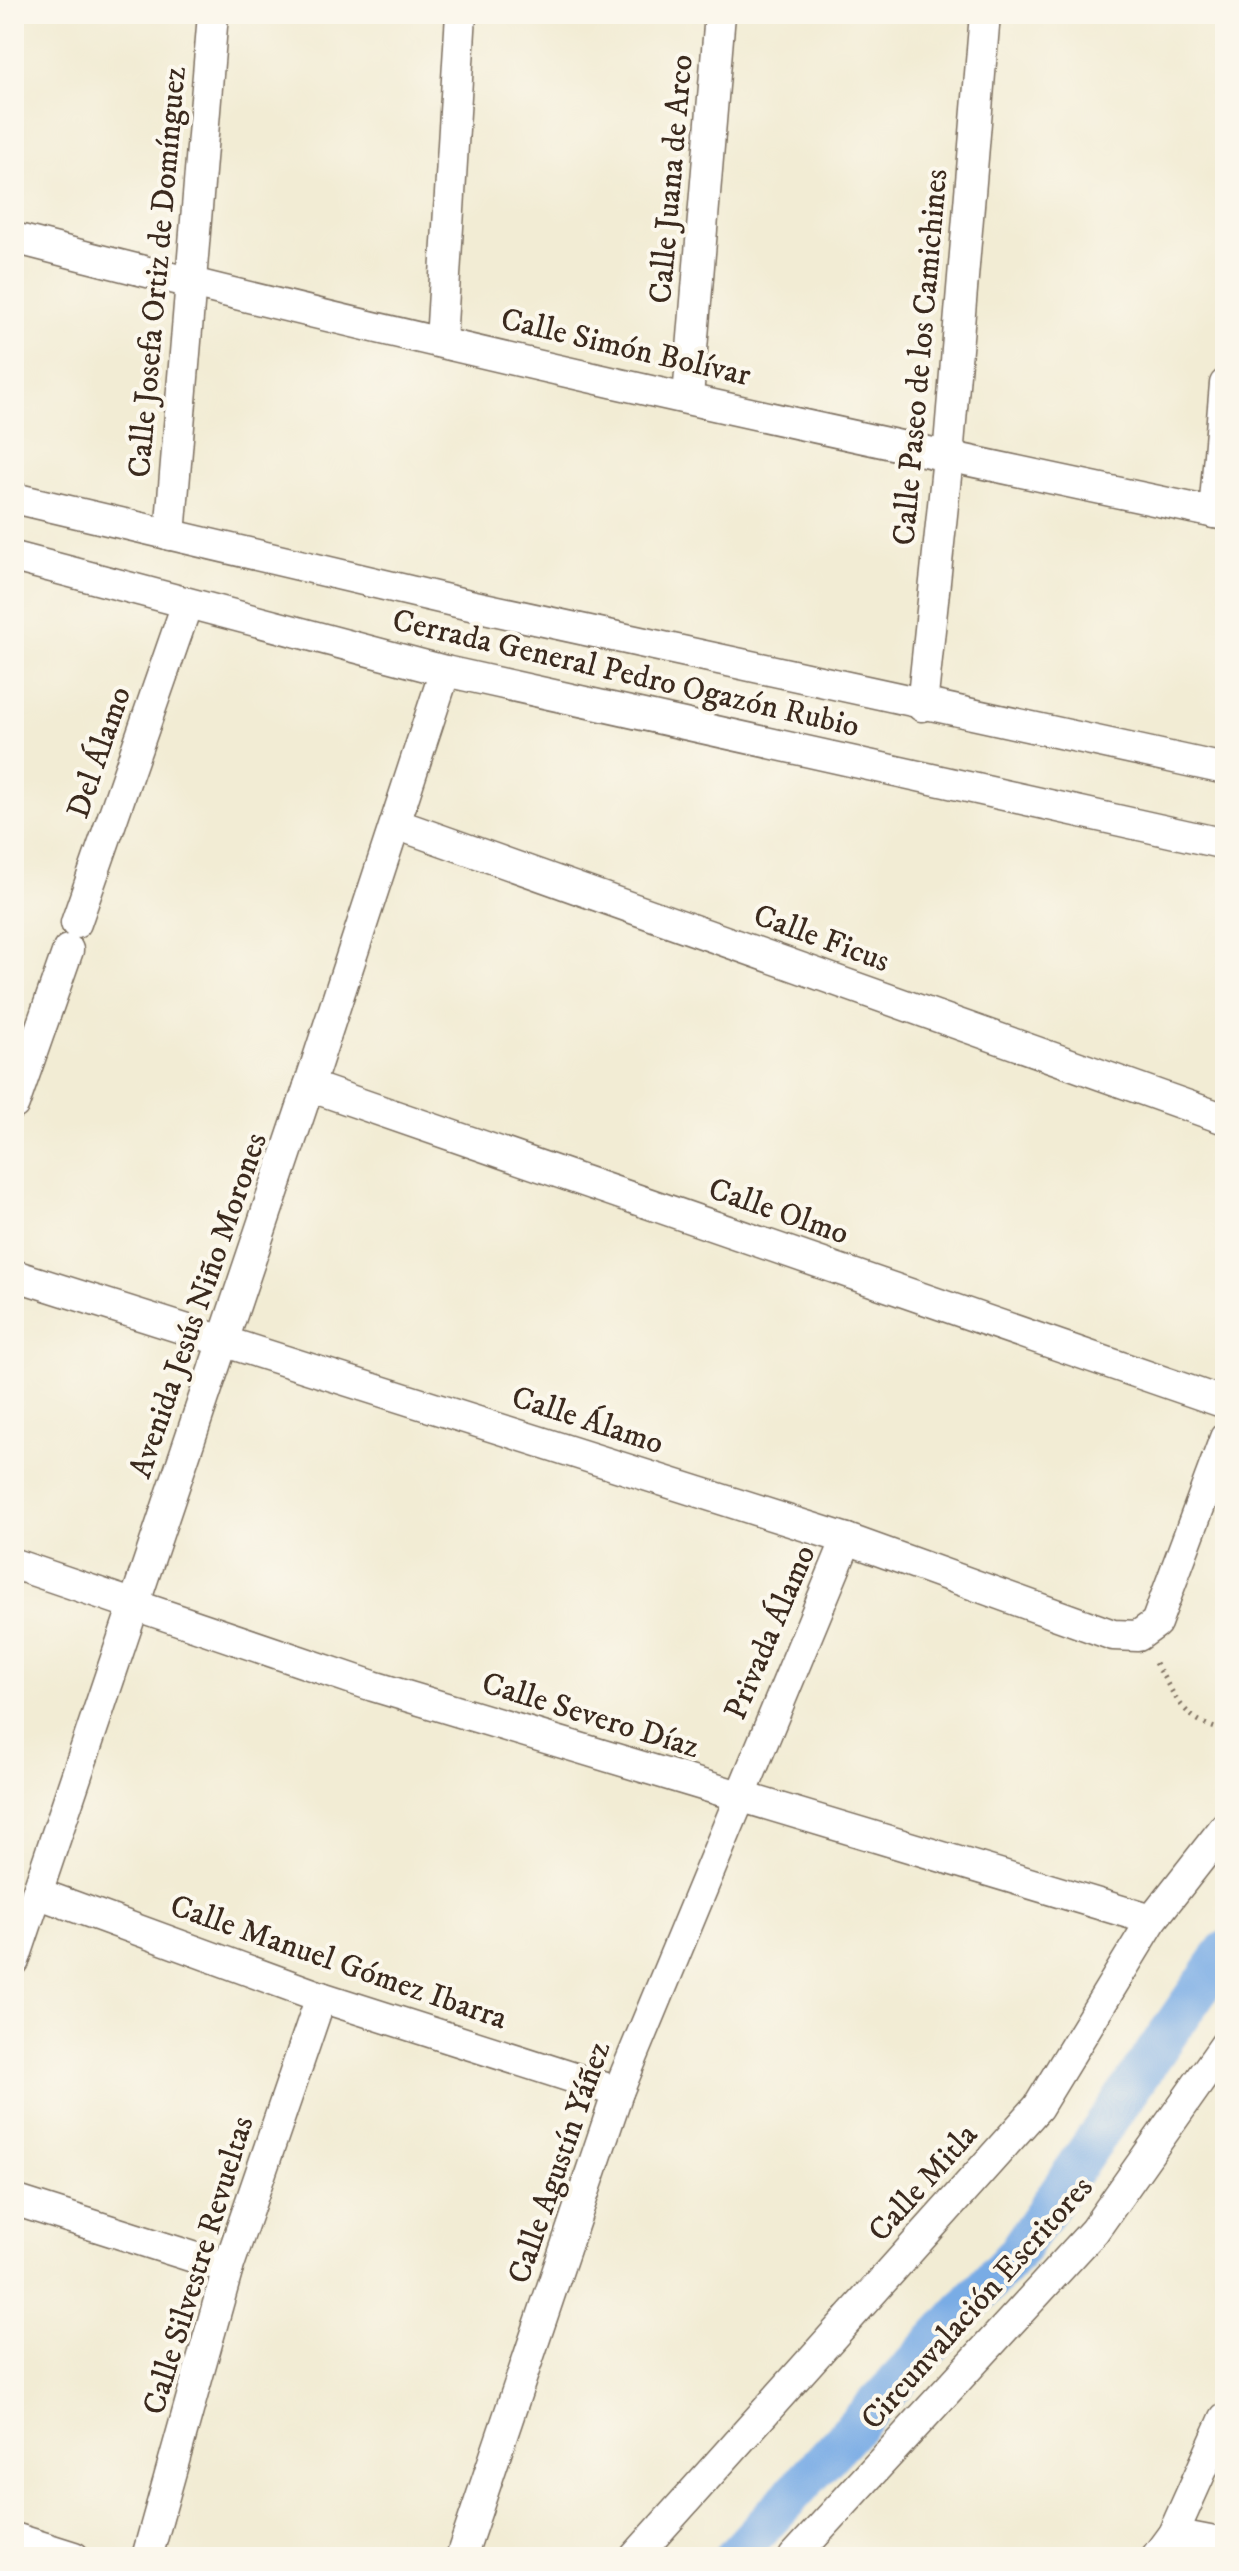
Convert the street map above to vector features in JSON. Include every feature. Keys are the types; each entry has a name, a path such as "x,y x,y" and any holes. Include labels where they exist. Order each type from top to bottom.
{"street":[{"name":"Calle Josefa Ortiz de Domínguez","path":"170,535 194,285 213,14"},
{"path":"441,341 461,14"},
{"name":"Calle Juana de Arco","path":"688,397 720,14"},
{"name":"Calle Paseo de los Camichines","path":"922,706 948,457 985,14"},
{"name":"Calle Simón Bolívar","path":"14,238 194,285 948,457 1220,514"},
{"path":"1220,514 1225,384"},
{"name":"Cerrada General Pedro Ogazón Rubio","path":"14,498 922,706 1225,769"},
{"name":"Cerrada General Pedro Ogazón Rubio","path":"14,557 445,671 1225,844"},
{"name":"Del Álamo","path":"14,1104 187,604"},
{"name":"Avenida Jesús Niño Morones","path":"14,1961 309,1086 445,671"},
{"name":"Calle Ficus","path":"396,824 1225,1119"},
{"name":"Calle Olmo","path":"309,1086 1225,1403"},
{"name":"Calle Álamo","path":"14,1275 847,1539 1113,1635 1138,1636"},
{"path":"1138,1636 1156,1623 1225,1438"},
{"name":"Privada Álamo","path":"738,1796 847,1539"},
{"name":"Calle Severo Díaz","path":"14,1564 373,1686 1152,1920"},
{"name":"Calle Agustín Yáñez","path":"461,2557 618,2092 738,1796"},
{"name":"Calle Mitla","path":"635,2557 1038,2107 1152,1920 1225,1827"},
{"name":"Calle Manuel Gómez Ibarra","path":"37,1893 321,1997 618,2092"},
{"name":"Calle Silvestre Revueltas","path":"147,2557 228,2268 321,1997"},
{"name":"Circunvalación Escritores","path":"794,2557 1094,2231 1221,2060"},
{"path":"14,2200 228,2268"},
{"path":"1225,2418 1165,2545 1225,2544"},
{"path":"17,2544 74,2557"}],"path":[{"path":"1138,1636 1188,1714 1201,1725 1225,1731"}],"waterway":[{"path":"734,2557 1015,2255 1225,1951"}]}
